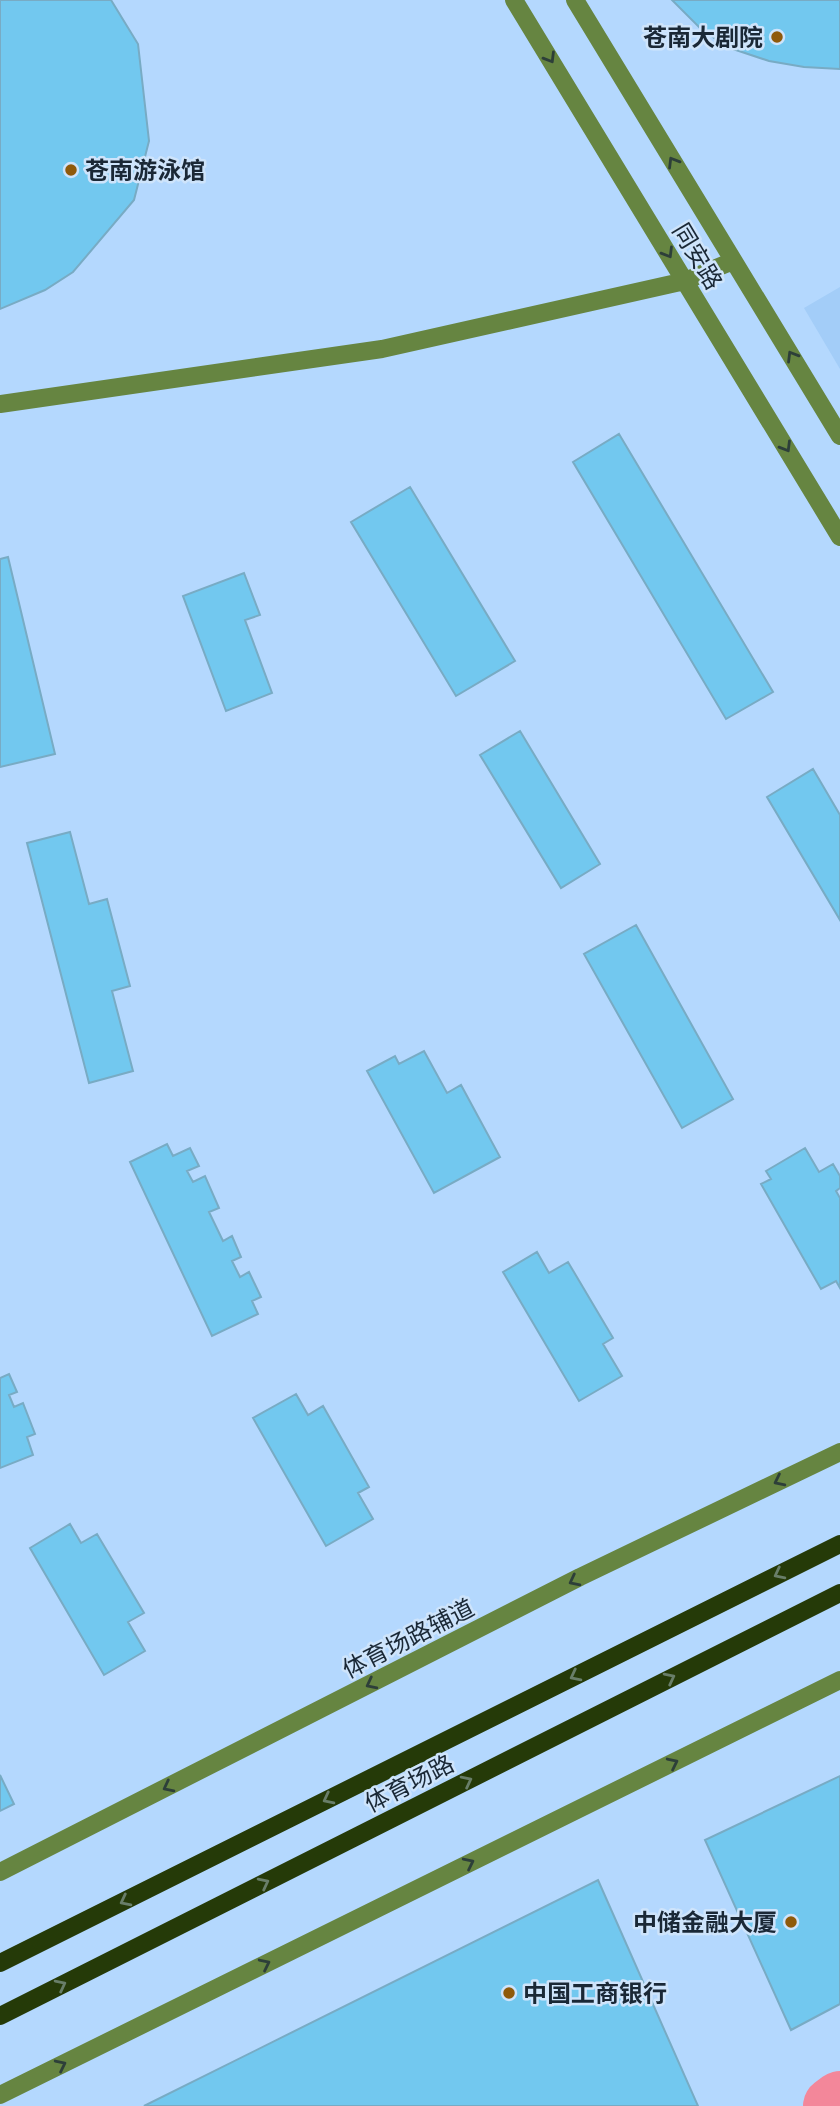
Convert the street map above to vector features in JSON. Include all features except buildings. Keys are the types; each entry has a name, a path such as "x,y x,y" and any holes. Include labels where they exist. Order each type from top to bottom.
{"main road":[{"name":"体育场路","path":"0,1963 840,1544"},
{"name":"体育场路","path":"0,2016 840,1593"}],"street":[{"name":"同安路","path":"514,0 840,537"},
{"name":"同安路","path":"575,0 840,436"},
{"path":"0,404 382,349 685,281 733,261"},
{"name":"体育场路辅道","path":"0,1872 580,1577 840,1452"},
{"path":"0,2095 840,1680"}],"shaded area":[{"path":"840,287 840,369 804,308"}],"waterway":[{"path":"832,2106 840,2100"}],"place":[{"name":"苍南大剧院","path":"777,37"},
{"name":"苍南游泳馆","path":"71,170"},
{"name":"中储金融大厦","path":"791,1922"},
{"name":"中国工商银行","path":"509,1993"}]}
